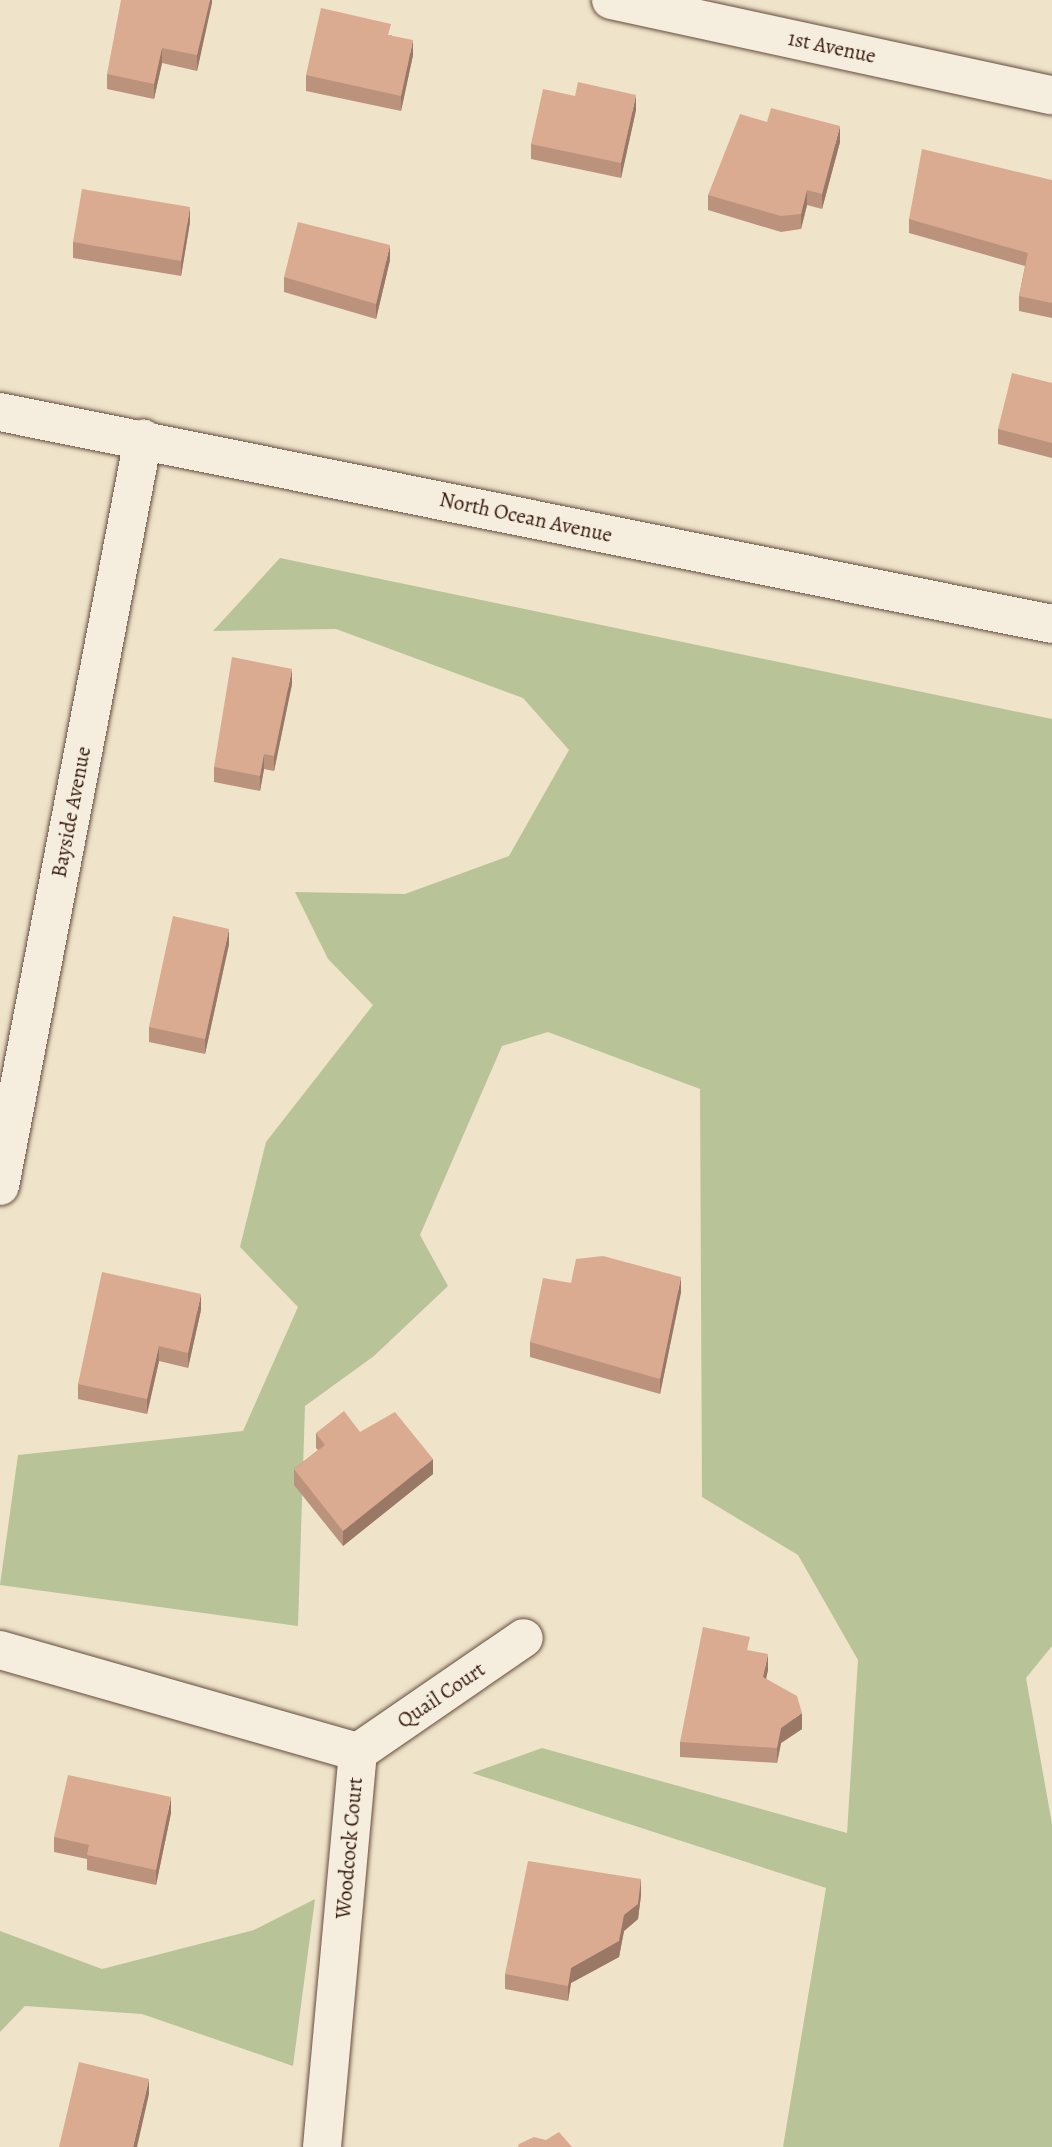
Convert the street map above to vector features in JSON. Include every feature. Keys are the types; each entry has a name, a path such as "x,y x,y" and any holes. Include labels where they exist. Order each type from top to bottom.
{"street":[{"name":"1st Avenue","path":"611,0 1052,94"},
{"name":"North Ocean Avenue","path":"0,412 1052,624"},
{"name":"Bayside Avenue","path":"0,1186 143,439"},
{"name":"Quail Court","path":"358,1752 524,1638"},
{"name":"Woodcock Court","path":"0,1650 358,1752 322,2147"}],"green space":[{"path":"280,558 1052,719 1052,1646 1026,1678 1052,1824 1052,2147 783,2147 826,1888 472,1773 542,1748 847,1833 858,1660 798,1555 702,1497 700,1089 548,1032 502,1046 420,1235 448,1286 374,1356 305,1406 298,1626 0,1585 18,1455 243,1431 298,1307 240,1247 266,1142 373,1005 328,959 295,892 405,894 509,856 569,750 523,698 336,629 213,631"},
{"path":"315,1899 293,2066 142,2014 25,2006 0,2032 0,1931 102,1969 254,1930"}],"building":[{"path":"121,0 210,0 197,55 162,48 154,84 107,74"},
{"path":"321,8 391,24 388,35 413,40 401,96 306,75"},
{"path":"578,82 636,95 621,163 531,144 543,89 575,96"},
{"path":"771,108 840,126 822,194 807,190 801,214 781,216 708,195 740,114 767,122"},
{"path":"922,149 1052,180 1052,303 1019,296 1028,253 909,219"},
{"path":"82,189 190,207 181,261 73,242"},
{"path":"298,222 390,245 376,304 284,277"},
{"path":"1012,373 1052,383 1052,443 998,429"},
{"path":"232,657 292,669 274,756 264,754 260,776 214,767"},
{"path":"173,916 229,929 205,1039 149,1027"},
{"path":"603,1256 681,1277 660,1379 530,1342 543,1278 571,1283 576,1259"},
{"path":"102,1272 201,1294 188,1353 159,1346 147,1399 78,1384"},
{"path":"344,1411 360,1432 395,1412 433,1459 343,1531 294,1469 325,1445 316,1433"},
{"path":"703,1627 750,1637 747,1650 768,1654 763,1677 797,1696 802,1713 781,1728 777,1748 680,1742"},
{"path":"68,1775 171,1797 156,1870 87,1855 89,1845 54,1837"},
{"path":"528,1861 641,1879 638,1904 624,1915 619,1941 571,1968 568,1986 505,1974"},
{"path":"79,2062 149,2079 133,2147 59,2147"},
{"path":"559,2132 572,2147 518,2147 534,2137 546,2140"}]}
